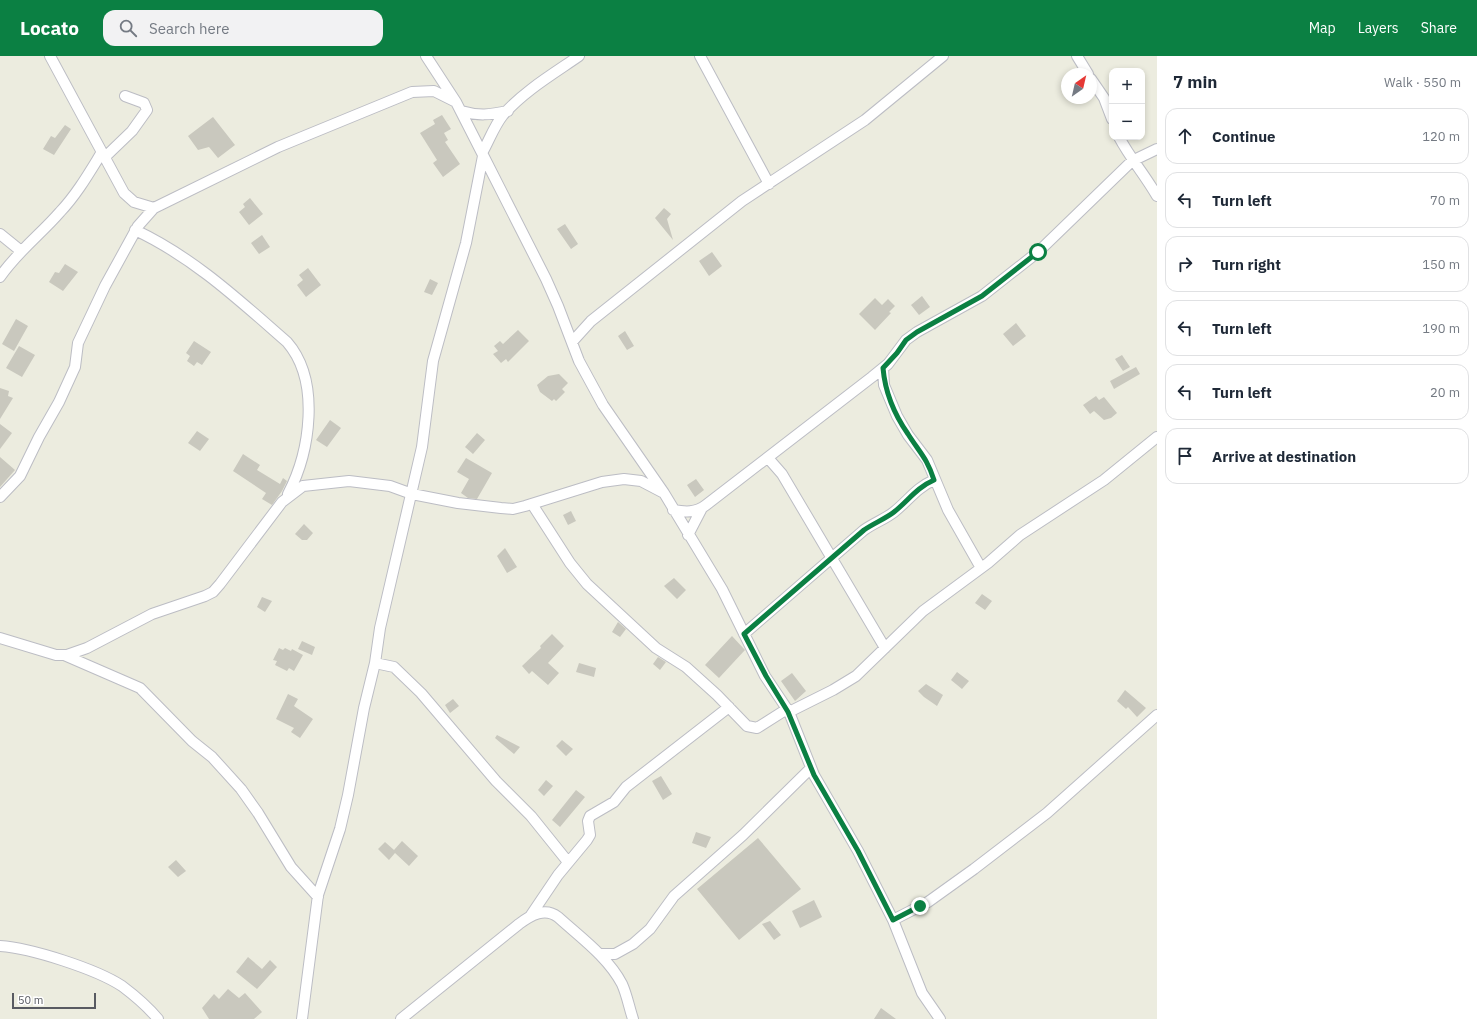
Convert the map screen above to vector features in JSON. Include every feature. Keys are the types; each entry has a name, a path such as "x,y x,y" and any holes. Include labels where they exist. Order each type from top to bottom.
{"street":[{"path":"50,56 124,193 134,202 154,208"},
{"path":"426,56 458,106 546,279 579,361 603,405 664,492 673,510 722,590 766,676 788,710 811,768 858,851 893,920 922,993 940,1019"},
{"path":"302,1019 318,897 340,829 364,708 375,663 380,628 422,447 433,361 466,243 483,155 497,125 508,111 527,93 579,56"},
{"path":"700,56 769,184"},
{"path":"572,342 591,321 737,205 864,120 942,56"},
{"path":"1077,56 1084,68"},
{"path":"1097,87 1104,98 1109,111"},
{"path":"0,497 20,476 60,402 75,367 78,343 105,286 136,230 154,208 278,147 412,92 434,91 476,115 486,116 508,111"},
{"path":"0,277 21,251 61,211 81,187 103,155 132,131 147,110 142,101 125,96"},
{"path":"1121,140 1132,161 1146,177 1157,196"},
{"path":"688,535 701,510 883,368 897,353 906,340 917,332 982,296 1038,252 1132,161 1157,149"},
{"path":"64,656 87,648 152,614 213,592 285,499 294,483 301,461 309,420 310,412 305,380 296,353 287,342 197,266 179,253 136,230"},
{"path":"0,234 21,251"},
{"path":"883,368 884,385 897,416 908,435 927,460 934,480 948,510 981,568"},
{"path":"532,504 570,563 587,584 642,636 656,648 686,667 744,723 752,728 762,725 788,710 833,690 856,676 923,611 981,568 1020,535 1104,480 1157,437"},
{"path":"768,458 782,474 885,648"},
{"path":"285,499 303,486 349,481 390,486 412,494 513,509 602,482 624,479 641,481 664,492"},
{"path":"744,634 875,522 895,511 922,486 934,480"},
{"path":"673,510 685,512 701,510"},
{"path":"0,638 64,656 140,688 192,741 212,757 241,789 258,813 291,867 318,897"},
{"path":"375,663 394,667 421,693 496,781 531,816 568,862"},
{"path":"401,1019 531,915 568,862 589,838 588,821 590,816 614,802 626,787 729,707"},
{"path":"893,920 924,904 974,870 1047,813 1157,715"},
{"path":"599,954 615,954 632,944 650,929 674,896 743,835 811,768"},
{"path":"531,915 552,912 599,954 622,984 633,1019"},
{"path":"0,946 45,954 110,979 122,986 158,1019"}],"building":[{"path":"442,115 451,129 444,133 448,140 445,142 460,164 443,177 433,163 437,160 420,133 435,124 433,120"},
{"path":"213,117 235,145 218,158 209,147 198,150 188,136"},
{"path":"65,125 71,129 54,155 43,149 51,136 55,138"},
{"path":"250,198 263,214 249,225 239,212 245,207 243,204"},
{"path":"664,208 671,214 667,219 673,240 655,218"},
{"path":"565,224 578,244 571,249 557,229"},
{"path":"262,235 270,247 259,254 251,243"},
{"path":"712,252 722,266 709,276 699,261"},
{"path":"65,264 78,272 63,291 49,282 55,272 59,273"},
{"path":"308,268 321,285 306,297 297,285 303,280 299,275"},
{"path":"430,279 438,283 432,295 424,292"},
{"path":"922,296 930,307 919,315 911,305"},
{"path":"875,298 882,305 888,299 895,306 889,312 891,313 875,330 859,314"},
{"path":"16,319 28,326 14,351 2,344"},
{"path":"1016,323 1026,336 1013,346 1003,334"},
{"path":"518,330 529,341 508,362 506,359 501,363 493,354 498,351 494,346 500,341 503,344"},
{"path":"625,331 634,346 627,350 618,336"},
{"path":"194,341 211,352 202,365 197,362 194,366 187,361 190,356 186,353"},
{"path":"19,346 35,355 22,377 6,368"},
{"path":"1122,355 1130,367 1123,371 1115,359"},
{"path":"1136,367 1140,374 1114,389 1110,381"},
{"path":"559,374 568,383 562,389 565,392 556,401 554,399 552,401 540,392 537,385 548,376"},
{"path":"0,388 9,391 8,396 13,398 0,419"},
{"path":"1096,396 1099,400 1104,397 1117,413 1111,418 1104,420 1094,411 1090,414 1083,405"},
{"path":"330,420 341,428 327,447 316,440"},
{"path":"0,424 12,433 0,449"},
{"path":"197,431 209,439 200,451 188,443"},
{"path":"477,433 485,440 473,454 465,447"},
{"path":"243,454 260,465 257,470 280,484 283,478 287,481 272,505 262,499 266,493 233,471"},
{"path":"0,457 15,470 0,487"},
{"path":"466,458 492,473 477,499 468,498 461,493 469,479 457,472"},
{"path":"696,479 704,490 695,497 687,485"},
{"path":"571,511 576,521 568,525 563,515"},
{"path":"304,524 313,533 307,540 302,540 295,534"},
{"path":"505,548 517,567 507,573 497,556"},
{"path":"674,578 686,590 677,599 664,586"},
{"path":"982,594 992,601 985,610 975,603"},
{"path":"262,597 272,601 265,612 257,607"},
{"path":"618,622 626,629 620,637 612,632"},
{"path":"552,634 564,646 548,663 559,673 548,685 532,671 529,674 522,666 541,648 540,646"},
{"path":"732,636 745,650 719,678 705,665"},
{"path":"302,641 315,647 312,655 298,649"},
{"path":"279,648 283,650 285,648 291,651 292,649 303,655 294,671 289,668 287,671 275,665 277,661 273,660"},
{"path":"658,657 666,662 660,670 653,664"},
{"path":"579,663 596,668 594,677 576,672"},
{"path":"957,672 969,681 962,689 951,680"},
{"path":"792,673 806,691 795,701 781,681"},
{"path":"926,684 943,695 937,706 918,691"},
{"path":"1125,690 1146,708 1137,717 1128,707 1126,709 1117,701"},
{"path":"288,694 298,699 294,706 313,719 300,738 291,732 294,728 276,719"},
{"path":"453,699 459,706 450,713 445,705"},
{"path":"497,735 520,747 514,754 495,738"},
{"path":"562,740 573,749 566,756 556,746"},
{"path":"661,776 672,794 663,800 652,781"},
{"path":"546,780 553,786 544,796 538,790"},
{"path":"576,790 585,797 560,827 552,820"},
{"path":"696,832 711,837 706,848 692,843"},
{"path":"758,838 801,889 739,940 697,889"},
{"path":"402,841 418,856 409,866 395,853 389,860 378,849 385,842 394,850"},
{"path":"176,860 186,871 178,877 168,867"},
{"path":"814,900 822,917 800,928 792,911"},
{"path":"770,921 781,935 774,940 762,924"},
{"path":"248,957 262,969 270,960 277,967 257,989 236,972"},
{"path":"228,989 239,998 245,993 262,1012 254,1019 209,1019 202,1008 214,994 219,999"},
{"path":"881,1008 896,1019 874,1019"}],"route":[{"path":"920,906 893,920 858,851 834,807 814,775 788,712 766,676 744,634 864,530 895,511 918,489 934,480 927,460 908,435 897,416 884,385 883,368 888,364 906,340 917,332 982,296 1038,252"}]}
